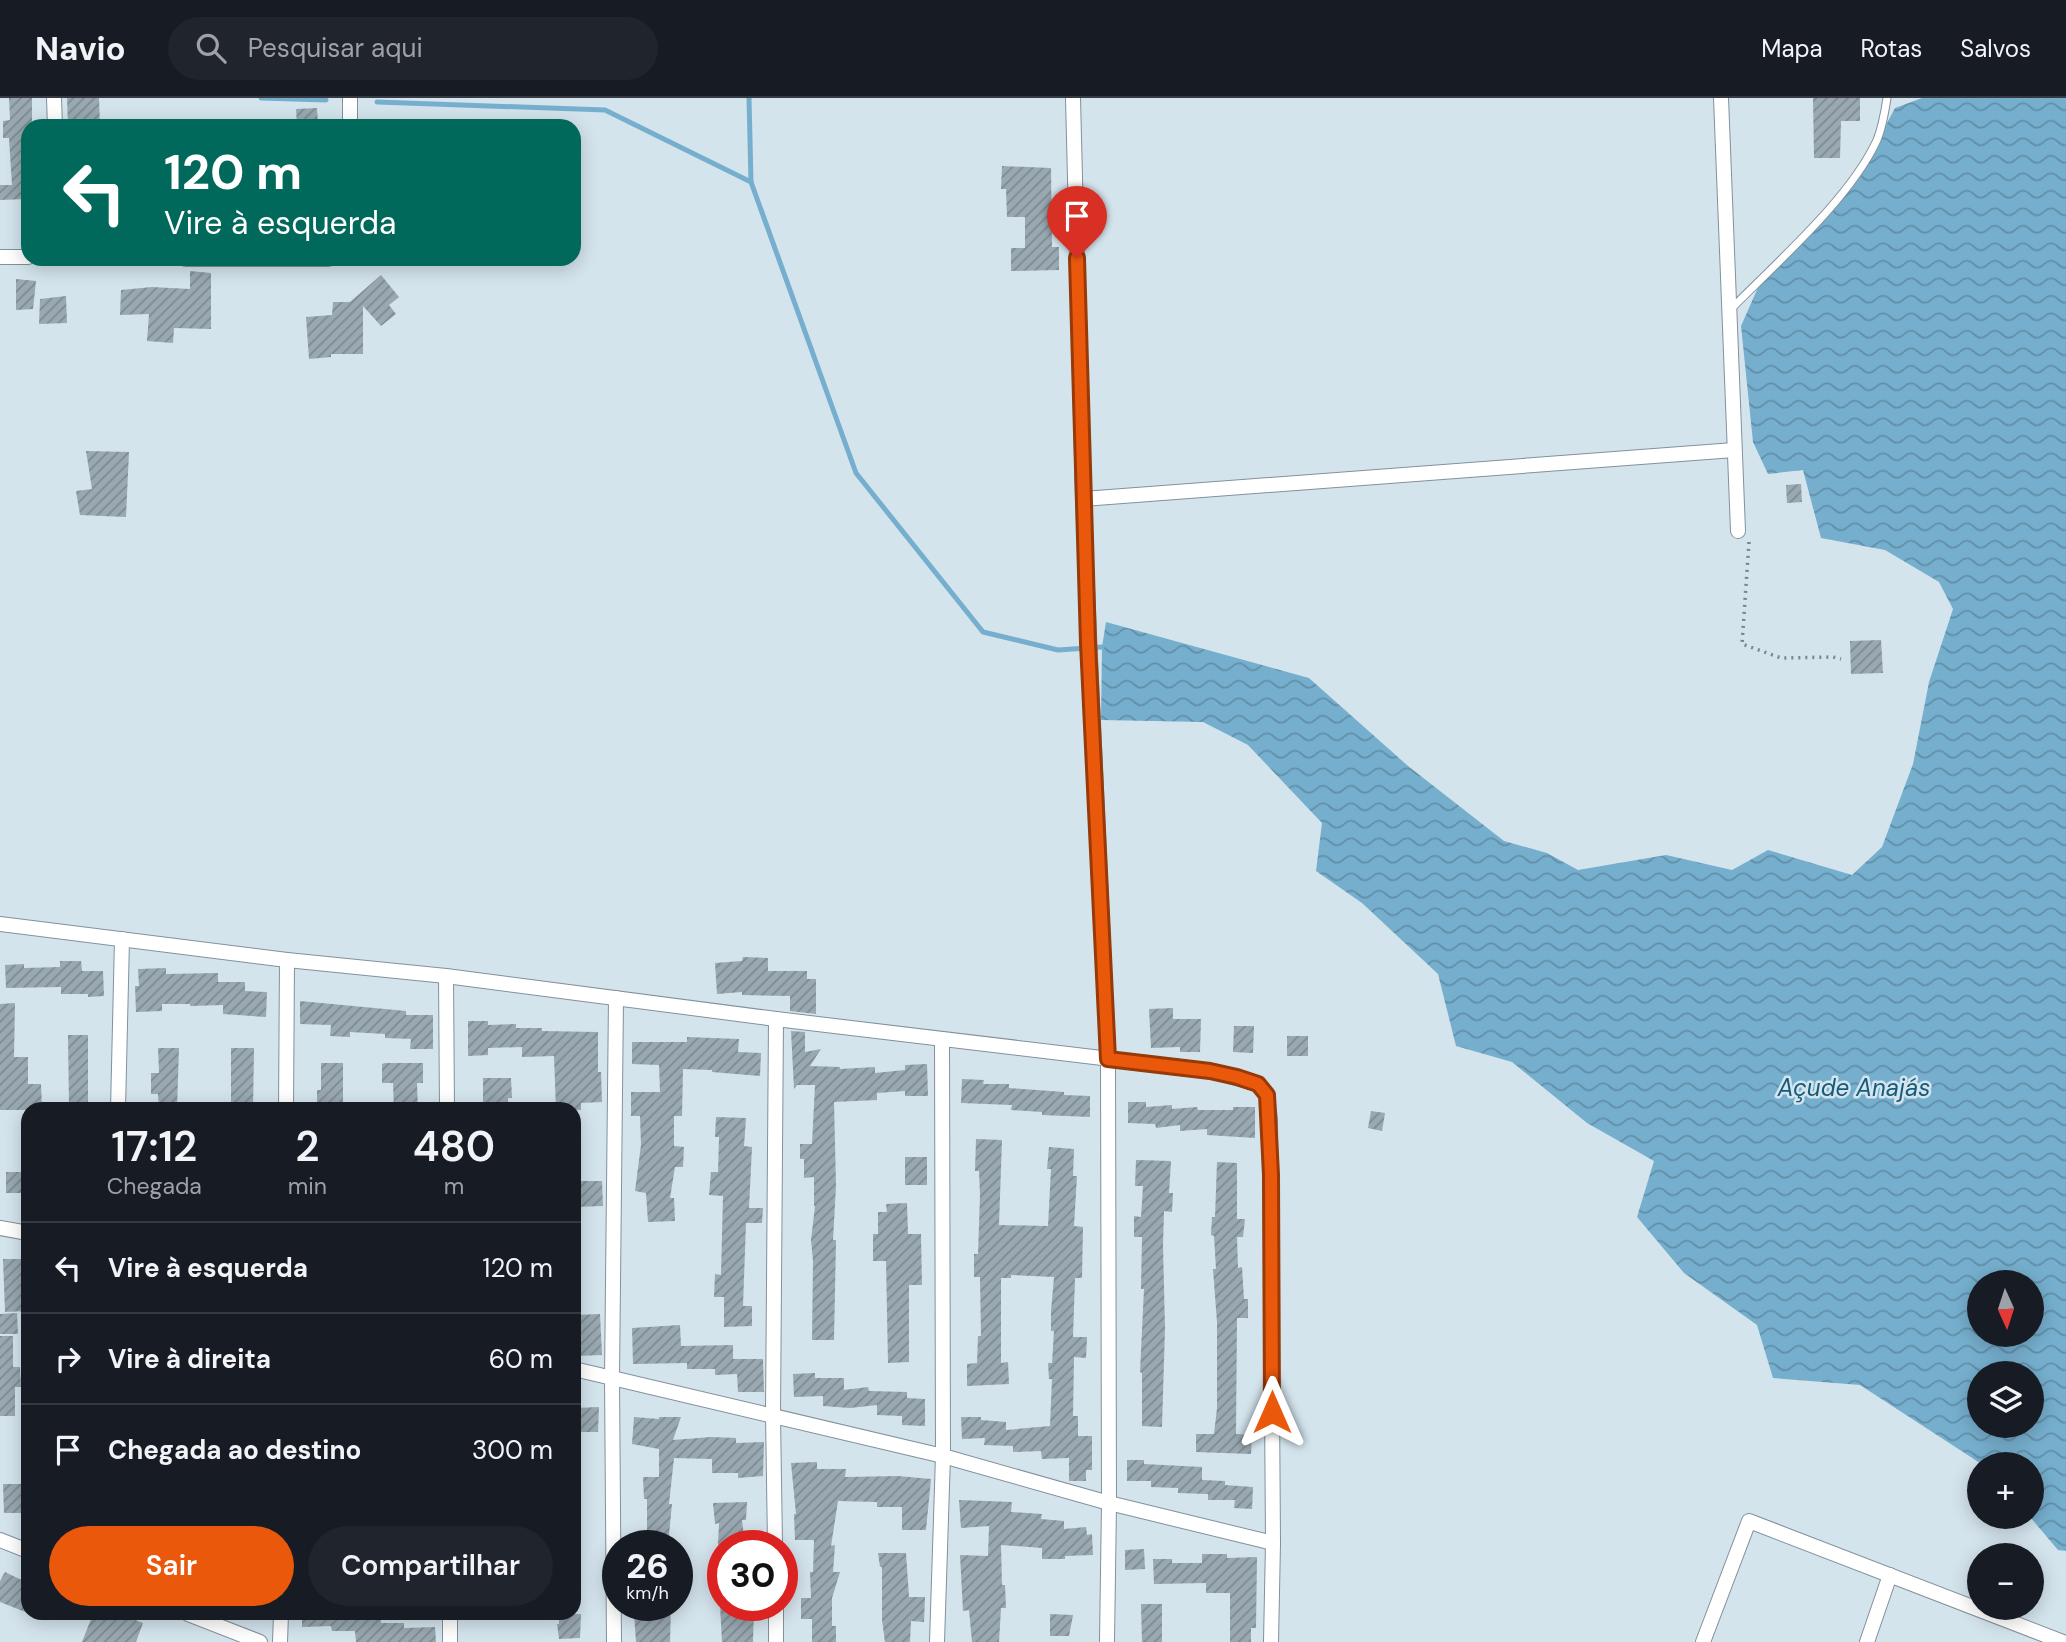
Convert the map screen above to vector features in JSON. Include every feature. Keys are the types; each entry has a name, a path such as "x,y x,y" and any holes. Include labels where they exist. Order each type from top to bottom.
{"street":[{"path":"54,98 55,119"},
{"path":"350,98 350,119"},
{"path":"1073,98 1083,499 1108,1059 1107,1642"},
{"path":"1721,98 1738,531"},
{"path":"0,257 21,257"},
{"path":"1083,499 1734,450"},
{"path":"0,924 287,960 446,976 1210,1071 1258,1084 1267,1095 1271,1175 1271,1642"},
{"path":"118,1102 121,939"},
{"path":"286,1102 287,960"},
{"path":"446,976 447,1102"},
{"path":"614,1642 612,1378 615,998"},
{"path":"775,1530 776,1019"},
{"path":"937,1642 943,1456 942,1039"},
{"path":"0,1228 21,1232"},
{"path":"581,1371 943,1456 1109,1503 1273,1543"},
{"path":"1703,1642 1749,1521 2045,1639 2063,1642"},
{"path":"0,1540 21,1548"},
{"path":"1867,1642 1890,1575"},
{"path":"203,1620 260,1642"},
{"path":"280,1642 281,1620"},
{"path":"450,1620 450,1642"},
{"path":"776,1621 776,1642"}],"lane":[{"path":"1729,311 1829,208 1860,168 1878,138 1887,98"}],"path":[{"path":"1738,531 1749,542 1742,644 1780,657 1841,659"}],"water":[{"name":"Açude Anajás","path":"1922,98 2066,98 2066,1551 2058,1550 2040,1529 2044,1529 2044,1452 1967,1452 1967,1455 1860,1385 1773,1378 1757,1325 1684,1273 1637,1217 1654,1161 1587,1123 1512,1062 1456,1046 1438,974 1362,903 1316,871 1322,823 1248,745 1203,722 1101,720 1102,647 1106,622 1309,678 1408,766 1504,841 1547,853 1578,870 1666,855 1732,870 1768,850 1852,875 1882,847 1913,764 1929,682 1953,609 1939,582 1885,550 1821,538 1803,470 1768,474 1753,442 1741,326 1760,283 1804,242 1863,168 1895,108"}],"building":[{"path":"9,98 32,98 32,119 21,119 21,199 0,200 0,185 12,185 9,138 3,138 3,121 10,120"},
{"path":"67,98 99,98 100,119 68,119"},
{"path":"1813,98 1860,98 1860,121 1841,121 1840,158 1814,158"},
{"path":"317,108 318,119 297,119 296,109"},
{"path":"1002,166 1051,168 1052,247 1059,247 1059,270 1011,271 1011,248 1025,248 1025,217 1007,217 1006,189 1001,189"},
{"path":"190,271 211,273 211,329 174,328 173,343 147,341 149,314 120,315 121,290 152,287 190,289"},
{"path":"381,275 399,297 389,305 396,314 381,326 363,306 363,354 331,354 331,357 309,359 306,317 332,315 333,302 350,302"},
{"path":"16,279 36,281 33,309 16,310"},
{"path":"66,296 67,323 39,324 40,299"},
{"path":"86,451 129,452 126,517 80,515 76,491 92,489"},
{"path":"1801,484 1802,502 1787,503 1786,485"},
{"path":"1881,640 1883,673 1851,674 1850,641"},
{"path":"743,957 768,958 768,971 807,971 807,979 816,979 816,1014 790,1011 790,996 742,995 742,992 717,994 715,963 742,961"},
{"path":"60,961 81,961 82,971 103,971 104,996 61,994 61,987 6,988 5,965 24,964 24,968 60,967"},
{"path":"166,968 166,974 218,973 218,982 245,982 245,991 267,992 266,1017 223,1014 223,1005 162,1004 162,1011 136,1012 135,986 139,986 138,969"},
{"path":"300,1001 406,1011 406,1015 433,1015 433,1049 410,1049 411,1039 385,1038 385,1034 350,1032 350,1037 330,1036 331,1025 300,1024"},
{"path":"15,1003 14,1057 28,1057 28,1084 41,1084 42,1102 21,1102 21,1110 0,1110 0,1004"},
{"path":"1173,1008 1173,1019 1201,1019 1200,1052 1180,1052 1180,1047 1151,1048 1149,1009"},
{"path":"468,1021 488,1021 488,1025 516,1024 516,1028 542,1028 542,1031 598,1032 598,1072 601,1072 602,1102 556,1102 554,1056 522,1057 522,1047 488,1048 488,1055 468,1056"},
{"path":"1234,1026 1254,1026 1253,1053 1233,1052"},
{"path":"791,1031 805,1032 805,1052 821,1049 810,1066 840,1069 875,1067 875,1073 905,1070 905,1065 927,1064 928,1096 905,1096 905,1091 877,1093 877,1100 834,1102 834,1340 812,1340 811,1240 815,1206 814,1177 804,1178 804,1159 800,1159 800,1144 812,1144 815,1085 797,1085 794,1089"},
{"path":"68,1035 88,1035 88,1102 69,1102"},
{"path":"1287,1036 1308,1036 1308,1056 1287,1056"},
{"path":"687,1037 739,1039 738,1052 761,1053 760,1076 683,1069 682,1116 674,1116 674,1146 684,1147 683,1167 675,1167 670,1198 674,1198 675,1221 648,1222 646,1193 635,1191 641,1145 640,1116 631,1116 631,1092 660,1092 659,1065 632,1064 632,1042 687,1042"},
{"path":"158,1048 179,1048 177,1102 158,1102 158,1094 151,1094 151,1073 159,1073"},
{"path":"231,1048 254,1048 253,1102 231,1102"},
{"path":"321,1063 343,1063 343,1102 317,1102 317,1090 321,1090"},
{"path":"423,1063 423,1083 417,1083 418,1102 394,1102 393,1083 382,1083 382,1064"},
{"path":"483,1078 511,1078 512,1098 508,1098 508,1102 483,1102"},
{"path":"962,1079 984,1080 983,1084 1009,1084 1009,1088 1090,1096 1090,1117 1042,1115 1042,1112 1011,1110 1012,1105 961,1103"},
{"path":"1128,1102 1146,1102 1146,1107 1172,1105 1172,1109 1197,1107 1198,1110 1233,1110 1233,1107 1255,1107 1255,1138 1207,1135 1207,1129 1180,1131 1180,1125 1156,1128 1155,1124 1128,1123"},
{"path":"1371,1111 1385,1113 1382,1131 1368,1128"},
{"path":"716,1117 746,1118 744,1146 752,1147 749,1208 763,1208 762,1223 746,1223 743,1306 752,1306 752,1326 724,1327 724,1297 714,1297 715,1274 721,1275 723,1196 709,1195 711,1172 718,1172 719,1137 715,1137"},
{"path":"976,1139 1002,1140 999,1225 1048,1226 1051,1169 1047,1169 1049,1147 1074,1149 1073,1176 1077,1176 1074,1226 1083,1227 1082,1278 1075,1278 1073,1337 1087,1337 1086,1358 1074,1357 1073,1416 1078,1416 1078,1436 1092,1436 1092,1470 1086,1470 1086,1481 1069,1481 1069,1458 1042,1459 1041,1451 1013,1452 1013,1446 984,1445 985,1438 962,1439 961,1417 981,1417 981,1420 1006,1422 1006,1430 1050,1426 1052,1379 1049,1379 1048,1363 1052,1363 1054,1331 1051,1331 1051,1311 1054,1277 1011,1275 1011,1278 1001,1278 1001,1363 1008,1362 1009,1384 967,1386 967,1364 977,1363 978,1336 981,1336 980,1277 974,1277 974,1254 978,1254 980,1195 979,1171 975,1171"},
{"path":"905,1157 927,1157 927,1185 905,1185"},
{"path":"1136,1160 1171,1161 1169,1193 1173,1193 1172,1212 1164,1211 1162,1427 1142,1426 1140,1372 1144,1289 1141,1289 1142,1237 1134,1237 1134,1216 1141,1217 1143,1186 1135,1186"},
{"path":"1217,1162 1237,1163 1237,1219 1245,1219 1243,1237 1237,1237 1238,1268 1242,1267 1244,1299 1248,1299 1248,1318 1237,1318 1236,1434 1252,1435 1251,1454 1196,1452 1196,1434 1214,1434 1217,1408 1217,1322 1213,1269 1216,1269 1214,1236 1211,1235 1212,1217 1215,1217"},
{"path":"6,1172 21,1172 21,1193 6,1193"},
{"path":"581,1181 602,1181 603,1206 581,1207"},
{"path":"907,1203 908,1234 921,1234 922,1285 909,1285 909,1362 888,1363 886,1261 873,1261 873,1234 878,1234 878,1212 887,1212 886,1204"},
{"path":"3,1259 21,1259 21,1311 5,1312"},
{"path":"17,1313 18,1334 0,1334 0,1314"},
{"path":"600,1314 602,1355 581,1356 581,1315"},
{"path":"680,1325 681,1346 733,1345 733,1359 763,1359 764,1392 738,1392 737,1374 715,1375 715,1369 687,1369 687,1363 633,1364 632,1328"},
{"path":"0,1336 13,1336 13,1367 20,1367 21,1387 15,1387 15,1416 0,1416"},
{"path":"815,1373 815,1378 844,1378 844,1390 868,1387 869,1391 907,1392 907,1398 925,1399 925,1426 902,1425 902,1416 877,1415 877,1405 850,1408 823,1406 823,1396 794,1397 793,1374"},
{"path":"599,1407 598,1432 581,1432 581,1408"},
{"path":"634,1417 681,1417 673,1440 711,1437 736,1438 736,1443 764,1442 763,1476 738,1478 738,1473 712,1473 712,1459 674,1458 669,1530 647,1530 647,1499 644,1499 643,1477 659,1477 659,1449 632,1444"},
{"path":"1127,1460 1144,1460 1144,1464 1202,1467 1202,1480 1225,1481 1225,1485 1253,1487 1252,1509 1234,1508 1235,1500 1208,1500 1208,1494 1178,1493 1178,1488 1151,1487 1151,1481 1127,1481"},
{"path":"817,1462 817,1469 846,1469 845,1477 898,1476 931,1479 926,1530 902,1530 902,1507 877,1507 877,1502 838,1501 831,1546 835,1545 833,1572 840,1572 832,1598 832,1626 836,1626 836,1642 812,1642 812,1619 801,1619 801,1598 811,1598 810,1572 813,1572 814,1540 798,1540 798,1530 795,1530 796,1514 791,1463"},
{"path":"3,1484 21,1484 21,1513 4,1513"},
{"path":"959,1500 1012,1502 1011,1512 1042,1514 1041,1519 1064,1521 1064,1529 1086,1527 1087,1535 1092,1534 1093,1555 1065,1556 1065,1559 1042,1559 1042,1548 1001,1545 1002,1585 1005,1585 1006,1608 1001,1608 999,1642 972,1642 969,1610 963,1611 960,1555 988,1556 989,1526 961,1528"},
{"path":"747,1502 746,1520 742,1520 743,1530 719,1530 719,1523 715,1524 713,1503"},
{"path":"1144,1549 1145,1569 1125,1570 1125,1550"},
{"path":"878,1553 906,1553 909,1597 925,1597 924,1622 911,1621 910,1642 885,1642 882,1620 882,1567"},
{"path":"1202,1554 1227,1554 1227,1558 1257,1557 1256,1628 1251,1628 1251,1642 1230,1642 1230,1593 1206,1593 1206,1583 1154,1584 1153,1559 1172,1559 1172,1563 1202,1563"},
{"path":"5,1572 21,1580 21,1610 0,1602 0,1581"},
{"path":"1141,1604 1162,1604 1162,1642 1142,1642"},
{"path":"1050,1614 1073,1615 1069,1636 1050,1636"},
{"path":"91,1620 135,1620 143,1623 136,1642 82,1642"},
{"path":"302,1620 381,1620 381,1623 404,1623 404,1628 435,1627 436,1642 356,1642 355,1631 332,1631 331,1626 302,1627"},
{"path":"559,1620 581,1620 580,1638 559,1639"},
{"path":"634,1621 671,1621 670,1642 636,1642"},
{"path":"721,1621 754,1621 753,1642 722,1642"}],"waterway":[{"path":"261,98 326,100"},
{"path":"749,98 751,182"},
{"path":"377,102 605,110 751,182 856,473 983,632 1058,650 1102,647"}],"route":[{"path":"1077,258 1088,643 1108,1059 1210,1071 1237,1077 1258,1084 1267,1095 1271,1175 1272,1412"}]}
